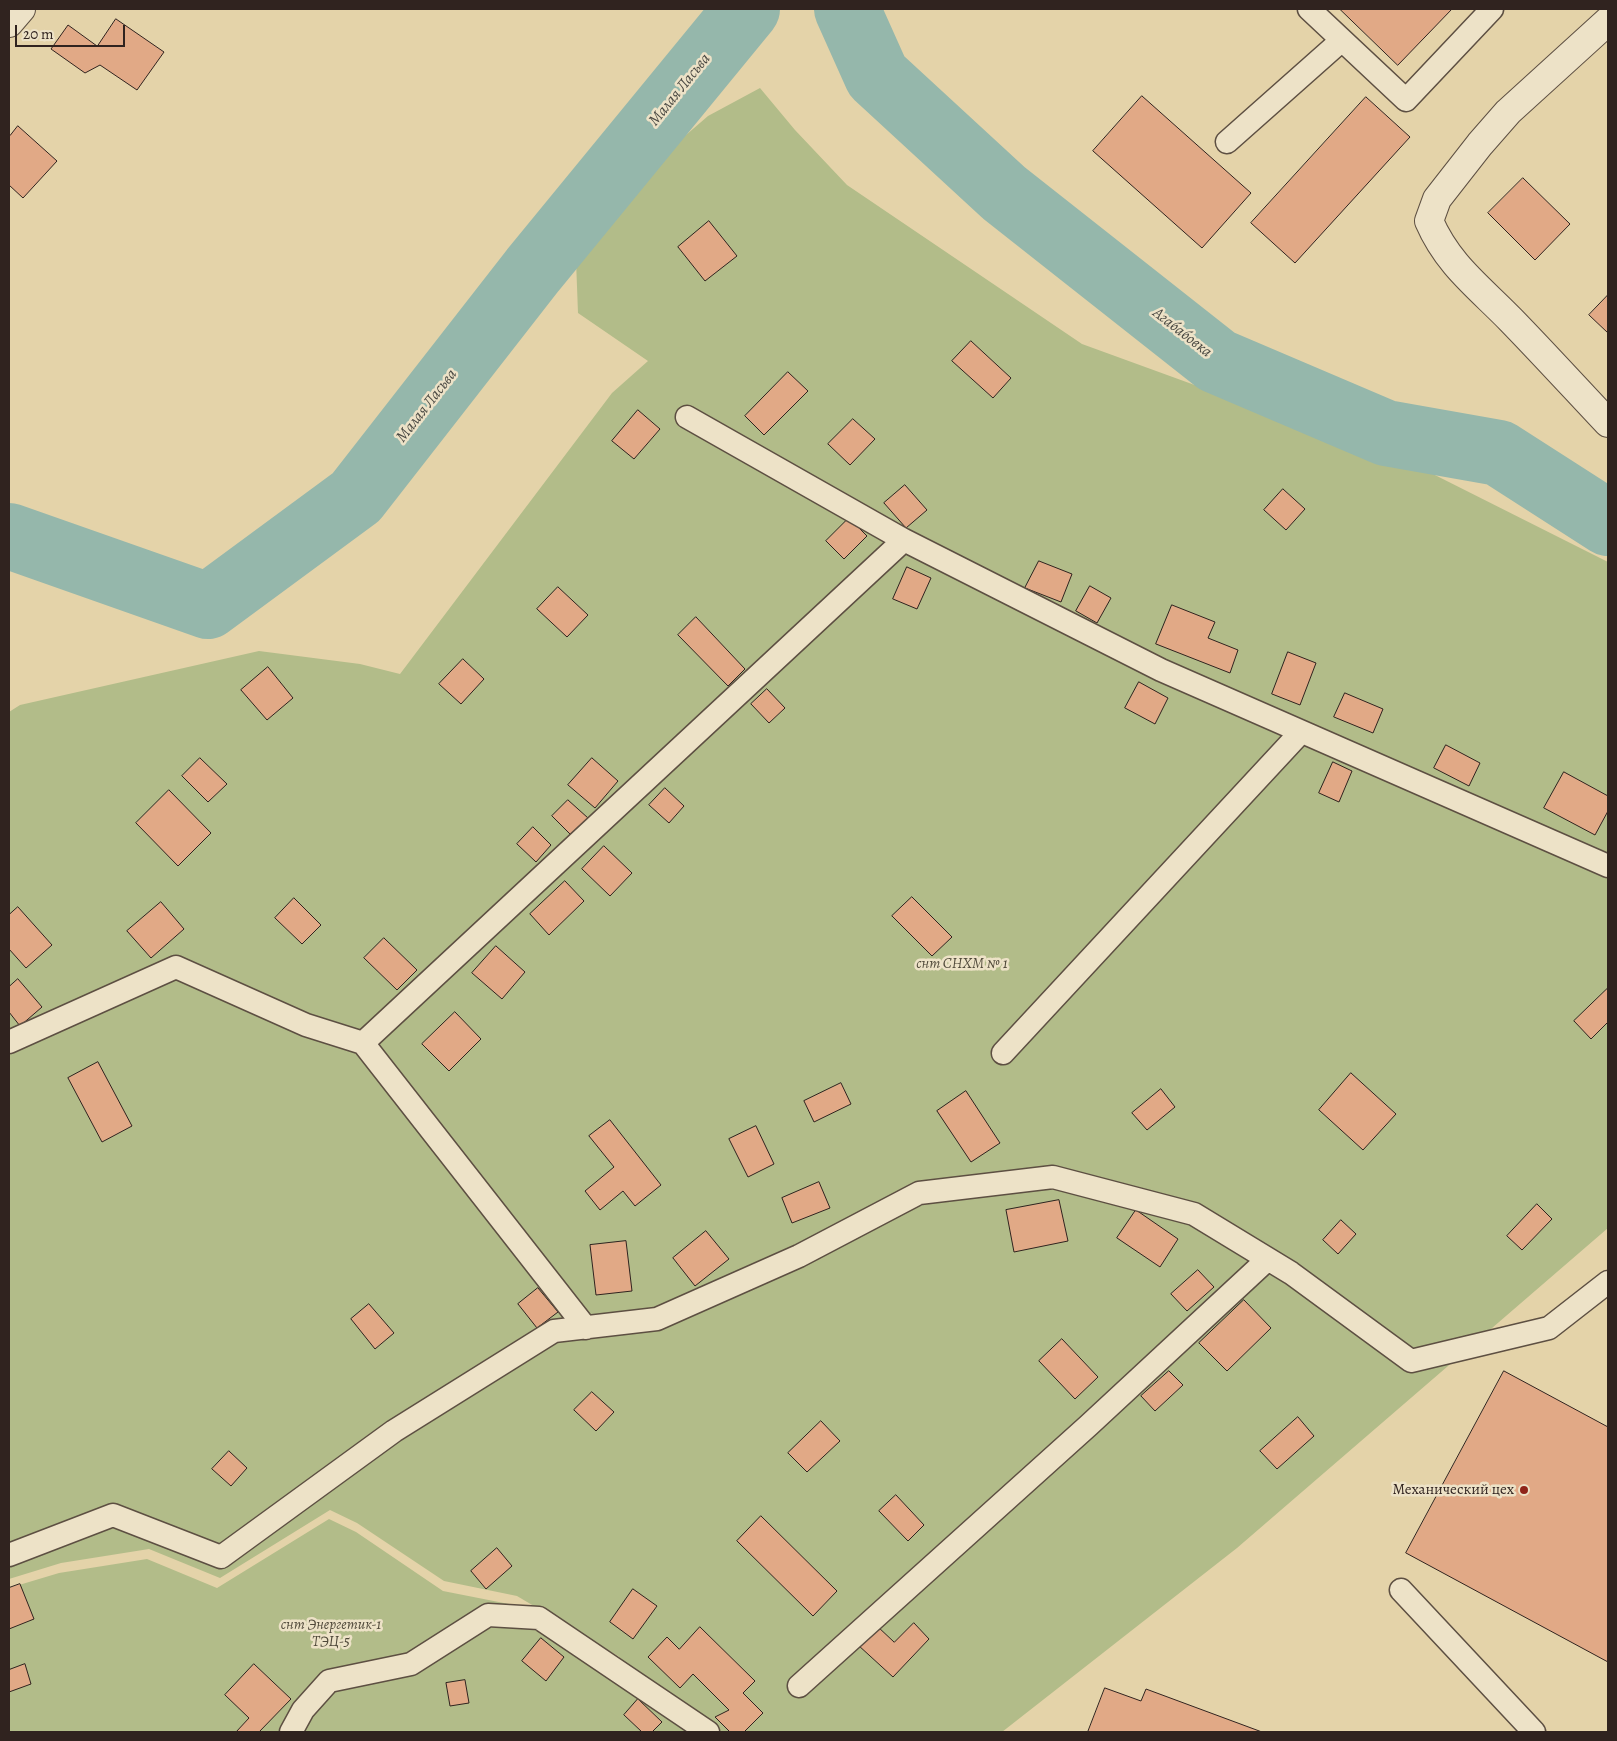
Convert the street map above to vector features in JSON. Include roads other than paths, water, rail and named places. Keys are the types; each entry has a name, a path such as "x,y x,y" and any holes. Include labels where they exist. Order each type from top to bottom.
{"street":[{"path":"9,23 20,9"},
{"path":"1608,21 1508,112 1437,199 1430,221 1436,237 1455,265 1511,320 1608,423"}],"lane":[{"path":"1309,9 1406,100 1492,9"},
{"path":"1227,142 1342,40"},
{"path":"687,417 904,540 1161,670 1608,866"},
{"path":"363,1043 904,540"},
{"path":"1003,1053 1301,732"},
{"path":"9,1042 176,967 306,1025 363,1043 586,1328"},
{"path":"9,1555 113,1515 220,1557 402,1426 554,1331 656,1319 800,1256 919,1193 1053,1177 1194,1214 1291,1273 1411,1361 1549,1328 1608,1282"},
{"path":"799,1686 1081,1432 1268,1259"},
{"path":"1401,1590 1534,1732"},
{"path":"291,1732 303,1710 329,1681 411,1664 488,1615 539,1618 708,1732"}],"waterway":[{"name":"Малая Ласьва","path":"9,536 208,606 356,497 533,270 747,9"},
{"name":"Агабабовка","path":"847,9 877,76 1004,193 1217,361 1386,433 1499,453 1608,523"}],"place":[{"name":"Механический цех","path":"1524,1490"}],"park label":[{"name":"снт СНХМ № 1","path":"962,964"},
{"name":"снт Энергетик-1 ТЭЦ-5","path":"331,1634"}]}
